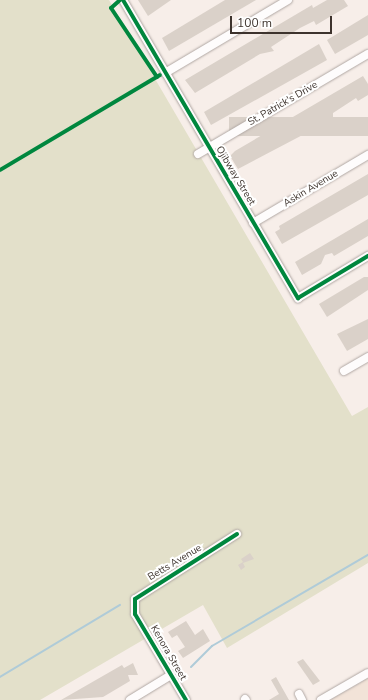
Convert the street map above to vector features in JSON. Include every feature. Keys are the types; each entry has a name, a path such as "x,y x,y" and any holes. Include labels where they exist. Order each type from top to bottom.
{"street":[{"name":"Ojibway Street","path":"123,0 164,73 298,298 368,256"},
{"path":"164,73 288,0"},
{"name":"St. Patrick's Drive","path":"198,154 368,54"},
{"name":"Askin Avenue","path":"253,223 368,155"},
{"path":"344,371 368,357"},
{"name":"Betts Avenue","path":"135,614 134,599 237,534"},
{"name":"Kenora Street","path":"135,614 186,700"},
{"path":"321,700 368,673"},
{"path":"130,700 172,675"}],"shaded area":[{"path":"0,0 109,0 352,416 368,407 368,563 227,648 203,605 40,700 0,700"},
{"path":"368,678 368,700 330,700 360,683"}],"building":[{"path":"138,0 171,0 148,16"},
{"path":"225,0 256,0 169,51 162,38"},
{"path":"327,0 344,0 348,6 316,25 314,21 300,28 271,47 274,51 260,54 195,93 185,80 312,5 313,8"},
{"path":"368,15 368,35 335,54 327,40"},
{"path":"319,44 327,60 211,125 204,112"},
{"path":"363,76 368,84 368,95 358,101 356,98 333,113 333,119 238,169 230,156 235,151"},
{"path":"229,117 368,117 368,136 229,136"},
{"path":"368,174 368,195 282,244 275,232 280,229 279,226"},
{"path":"368,219 368,236 334,256 332,253 325,255 321,264 302,275 295,262"},
{"path":"364,277 368,277 368,290 327,317 319,304"},
{"path":"368,319 368,339 347,351 337,334"},
{"path":"250,553 254,559 243,563 245,567 241,570 238,565 243,562 241,559"},
{"path":"186,621 195,635 203,629 210,641 183,658 178,651 185,647 177,635 172,638 168,632"},
{"path":"303,659 320,681 313,685 297,662"},
{"path":"133,663 138,675 128,675 130,681 103,697 61,700 122,665 124,668"},
{"path":"276,677 289,700 269,700 279,694 271,680"}],"waterway":[{"path":"191,667 212,646 368,555"},
{"path":"0,677 120,605"}],"cycle path":[{"path":"120,0 111,8 157,77"},
{"path":"123,0 298,298 368,256"},
{"path":"0,170 160,75"},
{"path":"186,700 135,614 135,599 237,534"}]}
